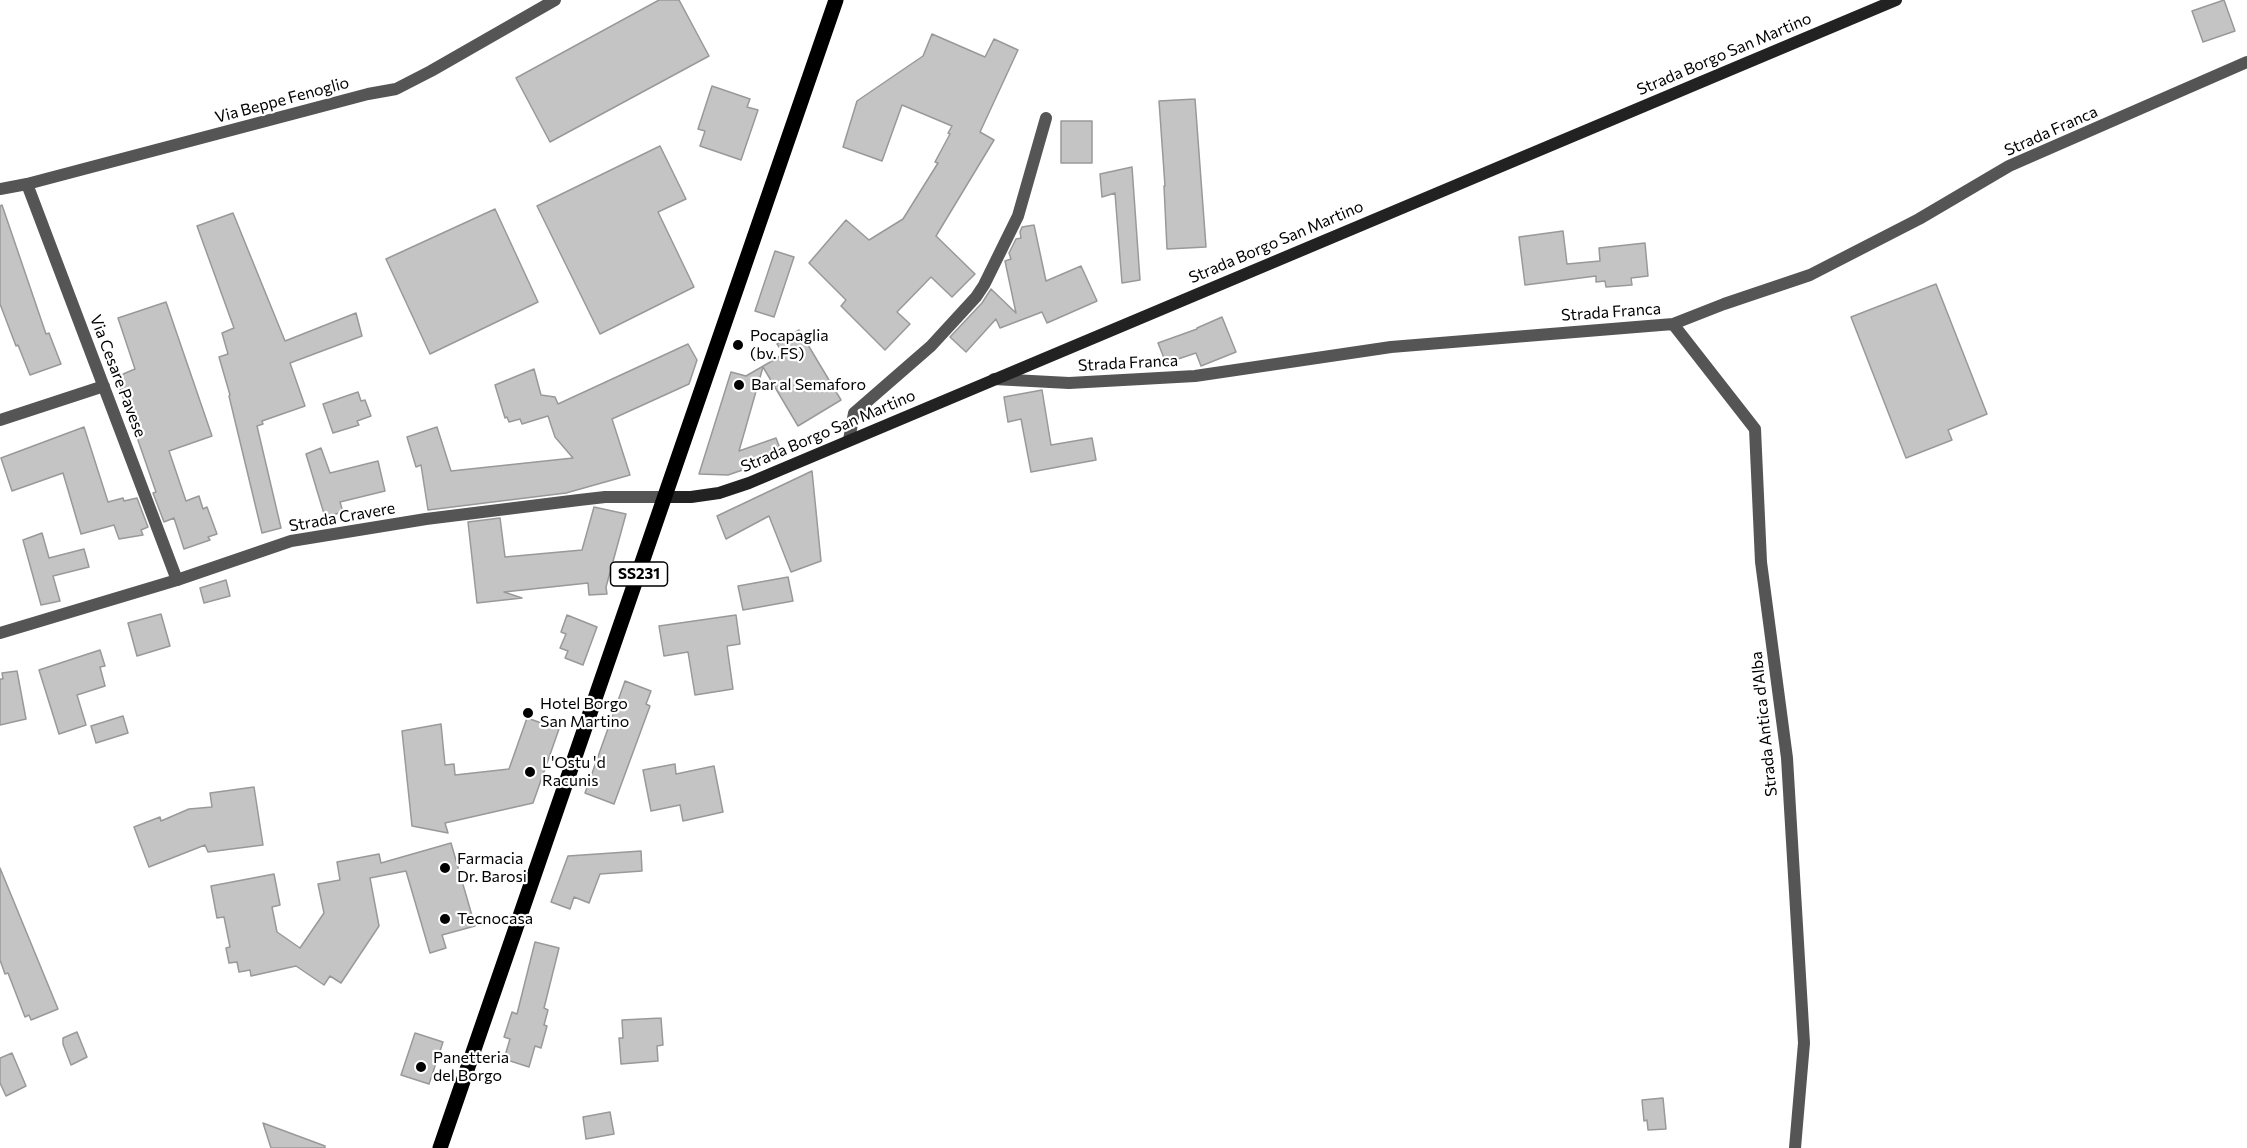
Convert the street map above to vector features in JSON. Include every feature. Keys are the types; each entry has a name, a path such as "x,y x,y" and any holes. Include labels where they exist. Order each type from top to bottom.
{"main road":[{"name":"SS231","path":"440,1148 836,0"},
{"name":"Strada Borgo San Martino","path":"665,497 691,497 719,493 849,441 1896,0"}],"street":[{"name":"Via Beppe Fenoglio","path":"0,189 27,184 368,94 396,89 555,0"},
{"name":"Strada Franca","path":"994,379 1069,383 1195,376 1391,347 1673,324 1810,275 1919,219 2009,166 2247,62"},
{"path":"849,441 854,413 932,346 984,285 1018,216 1046,118"},
{"name":"Via Cesare Pavese","path":"27,184 177,580"},
{"name":"Strada Antica d'Alba","path":"1673,324 1755,429 1761,562 1787,758 1804,1043 1795,1148"},
{"path":"0,420 104,386"},
{"name":"Strada Cravere","path":"0,633 177,580 291,540 426,519 604,497 665,497"}],"building":[{"path":"659,0 679,0 709,56 550,142 516,78"},
{"path":"2224,0 2235,31 2203,42 2192,11"},
{"path":"932,34 985,57 994,39 1018,50 980,132 994,140 936,236 975,274 952,297 931,277 897,312 910,324 885,350 841,306 846,300 809,263 846,220 869,240 903,219 938,163 935,162 952,126 902,105 882,161 843,147 857,101 923,56"},
{"path":"712,86 750,99 747,107 758,110 741,160 700,146 705,131 698,129"},
{"path":"1195,99 1206,247 1167,249 1159,101"},
{"path":"1061,121 1092,121 1092,163 1061,163"},
{"path":"660,146 686,199 658,212 694,287 600,334 537,206"},
{"path":"1132,167 1140,280 1122,283 1115,193 1102,197 1100,174"},
{"path":"2,205 46,334 49,333 61,364 30,375 0,304 0,206"},
{"path":"495,209 538,302 430,354 386,259"},
{"path":"233,213 285,341 356,313 362,336 290,363 305,406 262,421 263,424 257,426 281,528 262,533 219,357 228,354 222,333 234,328 197,226"},
{"path":"1034,225 1046,281 1081,266 1097,301 1047,323 1042,312 1000,328 996,319 966,352 950,337 982,303 991,289 1016,313 1005,261 1011,259 1009,253 1016,239 1021,238 1022,227"},
{"path":"1563,231 1567,264 1600,261 1599,248 1645,243 1648,276 1631,278 1632,285 1606,287 1605,281 1596,282 1596,276 1525,285 1519,237"},
{"path":"775,251 794,257 774,317 755,311"},
{"path":"1936,284 1987,414 1948,430 1952,440 1906,458 1851,317"},
{"path":"166,302 212,436 169,451 186,501 199,496 203,509 207,507 217,534 208,537 210,540 184,549 174,518 164,522 153,493 156,492 116,377 135,369 118,318"},
{"path":"1222,317 1236,352 1201,366 1196,353 1166,363 1158,343"},
{"path":"799,330 841,400 798,426 763,367 739,451 776,438 783,456 728,475 699,474 731,372 746,376 784,354 777,344"},
{"path":"688,344 697,360 689,384 612,419 630,475 566,493 428,510 421,465 416,467 407,437 437,427 451,471 573,458 555,437 548,416 522,424 520,419 509,422 507,417 505,418 495,385 534,369 541,395 555,397 558,404"},
{"path":"1042,390 1051,445 1092,438 1096,460 1031,472 1021,419 1008,422 1004,397"},
{"path":"358,392 361,401 365,400 371,416 357,421 359,425 333,433 323,404"},
{"path":"84,427 108,502 123,498 124,501 137,498 148,527 141,530 143,535 119,539 114,525 81,534 63,473 12,491 1,458"},
{"path":"321,448 330,473 378,461 385,491 340,502 343,512 325,517 306,454"},
{"path":"812,471 821,561 791,572 769,516 726,539 717,516"},
{"path":"594,507 626,514 606,587 607,594 589,595 588,583 504,592 522,598 477,603 468,522 500,518 505,557 582,550"},
{"path":"42,533 49,558 84,549 89,567 53,576 60,601 41,605 23,540"},
{"path":"788,577 793,601 743,610 738,586"},
{"path":"226,580 230,596 204,603 200,588"},
{"path":"161,614 170,646 137,656 128,623"},
{"path":"567,615 597,627 583,665 565,658 568,651 560,648 566,634 561,632"},
{"path":"736,615 740,644 727,646 733,689 695,695 688,652 664,656 659,626"},
{"path":"100,650 105,666 100,667 105,686 77,695 86,725 59,734 39,670"},
{"path":"17,671 26,719 0,725 0,679 3,679 2,673"},
{"path":"625,681 651,691 646,704 650,706 614,804 585,793"},
{"path":"123,716 128,733 96,743 91,726"},
{"path":"527,718 559,729 533,803 445,823 448,833 412,826 402,731 441,724 445,765 454,764 455,775 509,769"},
{"path":"675,764 676,774 714,766 723,812 683,821 680,805 651,811 643,770"},
{"path":"254,787 263,845 208,852 205,845 149,867 134,827 160,817 161,821 189,809 212,807 210,793"},
{"path":"451,843 475,926 442,935 446,948 430,953 406,871 370,878 379,926 341,983 330,976 324,985 296,966 251,976 250,970 239,972 237,962 229,963 226,948 230,947 224,917 217,918 211,886 274,874 280,905 272,907 277,932 300,948 324,913 318,884 340,880 337,862 379,854 381,863"},
{"path":"641,851 642,871 600,874 589,903 574,897 570,909 551,902 568,856"},
{"path":"0,868 58,1009 31,1020 29,1015 25,1017 8,973 5,974 0,960"},
{"path":"535,942 559,948 544,1008 548,1010 544,1025 547,1026 541,1048 535,1046 529,1067 504,1059 510,1039 504,1037 512,1012 517,1014"},
{"path":"661,1018 663,1045 657,1046 658,1061 621,1064 619,1038 623,1038 622,1020"},
{"path":"77,1032 87,1057 71,1065 63,1038"},
{"path":"415,1033 443,1042 429,1084 401,1075"},
{"path":"12,1053 26,1086 6,1096 0,1083 0,1058"},
{"path":"1663,1098 1666,1129 1648,1130 1647,1120 1644,1121 1642,1100"},
{"path":"610,1112 614,1134 586,1139 583,1117"},
{"path":"263,1123 325,1146 325,1148 271,1148"}],"place":[{"name":"Pocapaglia (bv. FS)","path":"738,345"},
{"name":"Bar al Semaforo","path":"739,385"},
{"name":"Hotel Borgo San Martino","path":"528,713"},
{"name":"L'Ostu 'd Racunis","path":"530,772"},
{"name":"Farmacia Dr. Barosi","path":"445,868"},
{"name":"Tecnocasa","path":"445,919"},
{"name":"Panetteria del Borgo","path":"421,1067"}]}
